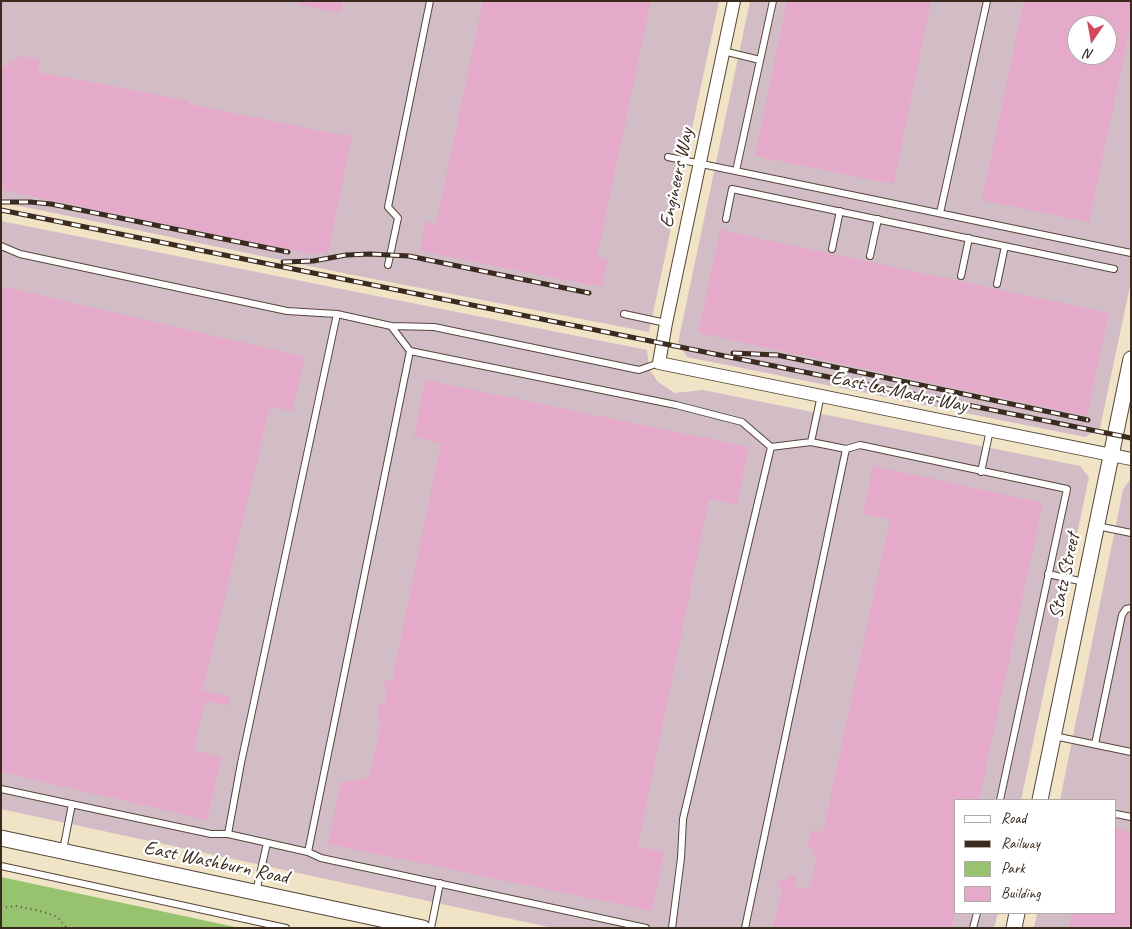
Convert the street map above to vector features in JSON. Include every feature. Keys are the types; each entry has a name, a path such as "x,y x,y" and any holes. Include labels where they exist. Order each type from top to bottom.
{"street":[{"name":"Engineers Way","path":"659,362 734,1"},
{"name":"Statz Street","path":"1042,799 1084,582 1131,359"},
{"name":"East La Madre Way","path":"659,362 1131,459"},
{"name":"East Washburn Road","path":"1,838 423,928"},
{"path":"1014,928 1017,914"}],"lane":[{"path":"388,265 398,218 388,207 430,1"},
{"path":"736,171 773,1"},
{"path":"940,213 987,1"},
{"path":"723,52 760,60"},
{"path":"668,157 1131,253"},
{"path":"726,219 732,189 1114,268"},
{"path":"832,249 840,211"},
{"path":"870,256 878,219"},
{"path":"961,276 969,238"},
{"path":"1,246 20,254 288,312 337,314 391,326 434,328 639,370 659,362"},
{"path":"997,284 1005,246"},
{"path":"228,834 337,314"},
{"path":"624,314 666,323"},
{"path":"391,326 410,351 676,406 742,422 771,447 811,442 846,449 860,445 1066,489 1000,799"},
{"path":"308,852 410,351"},
{"path":"811,442 821,395"},
{"path":"981,472 990,430"},
{"path":"672,928 681,858 683,819 771,447"},
{"path":"746,928 846,449"},
{"path":"1096,526 1131,534"},
{"path":"1048,574 1084,582"},
{"path":"1095,744 1122,615 1126,609 1131,608"},
{"path":"1053,736 1131,752"},
{"path":"1,789 211,834 228,834 308,852 321,858 646,928"},
{"path":"63,851 72,804"},
{"path":"1117,814 1131,817"},
{"path":"256,892 267,843"},
{"path":"1,866 286,928"},
{"path":"431,928 440,883"},
{"path":"973,928 976,914"}],"path":[{"path":"1,908 16,906 44,912 57,917 67,928"}],"shaded area":[{"path":"1,1 719,1 649,332 353,275 1,202"},
{"path":"750,1 1131,1 1131,281 1100,428 1085,437 687,357 678,343"},
{"path":"1,221 647,350 649,369 658,382 675,393 703,390 1080,466 1089,477 1021,799 954,799 954,914 998,914 994,928 553,928 1,809"},
{"path":"1131,478 1131,928 1034,928 1037,914 1117,914 1117,799 1060,799 1123,490"}],"green space":[{"path":"1,877 240,928 1,928"}],"building":[{"path":"300,1 343,1 340,13 300,5"},
{"path":"483,1 651,1 597,257 608,260 602,287 420,251 425,222 436,224"},
{"path":"787,1 931,1 894,184 755,156"},
{"path":"1024,1 1131,1 1131,24 1089,222 982,200"},
{"path":"18,55 40,60 38,72 189,101 189,104 352,136 328,254 318,252 317,255 1,190 1,65 8,66 9,59 16,61"},
{"path":"720,230 1109,313 1087,416 698,333"},
{"path":"1,286 305,357 292,411 270,406 203,690 231,697 228,706 205,701 194,750 222,757 207,820 1,772"},
{"path":"425,380 749,447 737,505 709,499 638,846 664,852 652,911 328,844 341,782 369,778 380,727 377,704 384,706 386,695 384,680 392,681 441,443 414,437"},
{"path":"873,466 1043,503 979,799 954,799 955,914 952,928 773,928 782,888 778,887 780,879 787,880 788,874 796,876 794,886 810,890 817,855 811,854 813,848 807,847 810,831 823,832 890,519 863,514"},
{"path":"1117,829 1131,832 1131,928 1069,928 1072,914 1117,914"}],"railway":[{"path":"1,202 51,204 288,252"},
{"path":"1,210 1131,438"},
{"path":"283,262 313,261 346,255 409,256 589,293"},
{"path":"733,353 777,355 1088,420"}]}
